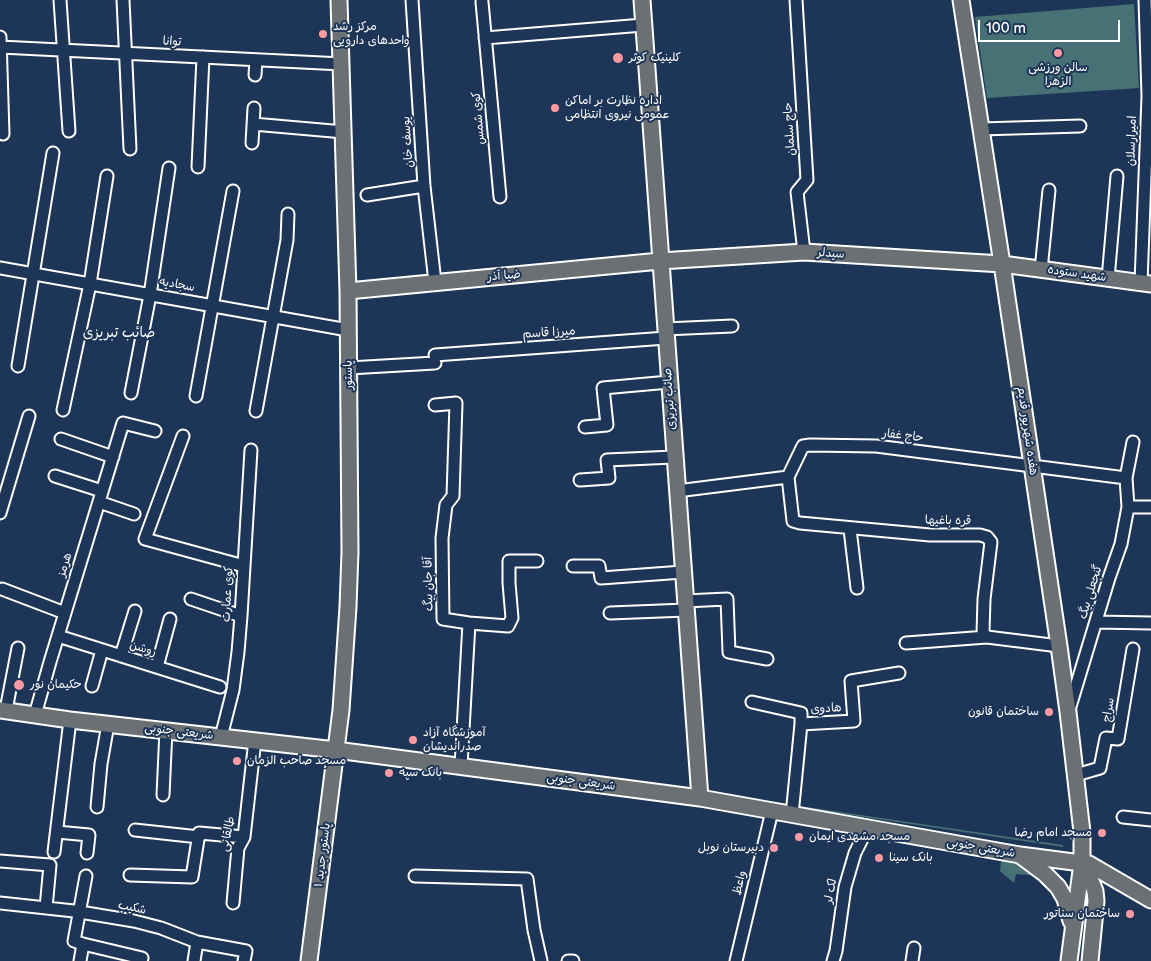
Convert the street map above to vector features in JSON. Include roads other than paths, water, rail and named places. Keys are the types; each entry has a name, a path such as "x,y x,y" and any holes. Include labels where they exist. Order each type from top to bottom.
{"main road":[{"name":"پاستور","path":"336,750 341,710 350,552 348,291 340,0"},
{"name":"صائب تبریزی","path":"642,0 700,798"},
{"name":"هفده شهریور قدیم","path":"961,0 1059,646 1076,775 1082,832 1082,863 1069,961"},
{"name":"سیدلر","path":"660,261 804,252 1002,264"},
{"name":"ضیا آذر","path":"348,291 660,261"},
{"name":"شهید ستوده","path":"1002,264 1146,284"},
{"name":"شریعتی جنوبی","path":"3,710 70,720 336,750 700,798 1020,855 1089,864 1151,900"},
{"name":"پاستور جدید ۱","path":"310,961 336,750"},
{"path":"1020,855 1045,874 1058,887 1065,899 1072,930"},
{"path":"1082,863 1095,891 1096,901 1090,961"}],"street":[{"path":"60,0 69,131"},
{"path":"123,0 130,149"},
{"name":"یوسف خان","path":"412,0 424,186 435,282"},
{"name":"حاج سلمان","path":"796,0 807,180 797,192 804,252"},
{"name":"امیرارسلان","path":"1145,0 1149,96 1146,284"},
{"name":"کوی شمس","path":"482,2 500,197"},
{"path":"485,38 643,25"},
{"path":"0,44 3,134"},
{"name":"توانا","path":"0,44 64,50 342,64"},
{"path":"198,167 204,57"},
{"path":"255,75 256,60"},
{"path":"252,143 254,108"},
{"path":"253,124 344,132"},
{"path":"981,129 1080,126"},
{"path":"18,366 53,153"},
{"path":"131,393 150,295 169,168"},
{"path":"63,410 90,284 107,176"},
{"path":"1108,278 1117,176"},
{"path":"367,195 424,186"},
{"path":"196,396 232,190"},
{"path":"1041,270 1049,190"},
{"path":"256,411 287,240 288,214"},
{"name":"سجادیه","path":"0,268 348,330"},
{"name":"میرزا قاسم","path":"349,368 732,326"},
{"path":"584,427 607,425 603,388 669,382"},
{"name":"آقا جان بیگ","path":"434,405 456,403 453,496 446,505 442,538 443,619 469,623"},
{"path":"0,513 29,416"},
{"name":"هرمز","path":"36,715 123,423 155,431"},
{"path":"183,436 146,539 244,566"},
{"path":"61,439 113,457"},
{"name":"گنجعلی بیگ","path":"1068,712 1121,544 1128,506 1126,478 1133,442"},
{"name":"حاج غفار","path":"788,477 803,446 810,445 876,446 1032,466"},
{"name":"کوی عمارت","path":"221,737 233,690 241,616 251,450"},
{"path":"580,480 609,478 607,460 674,457"},
{"path":"1032,466 1126,478"},
{"path":"55,476 102,491"},
{"path":"677,491 788,477"},
{"name":"قره باغیها","path":"788,477 793,521 850,529 930,535 980,535 988,537 991,542 984,599 983,633 987,637"},
{"path":"99,502 134,514"},
{"path":"1128,506 1151,508"},
{"path":"850,529 858,588"},
{"path":"461,766 469,623 508,626 512,618 509,560 537,561"},
{"path":"573,566 599,566 601,578 683,572"},
{"path":"2,589 65,613"},
{"path":"191,599 241,616"},
{"path":"610,613 727,599 729,652 766,660"},
{"path":"121,656 135,611"},
{"path":"157,667 170,619"},
{"path":"1096,622 1151,623"},
{"name":"روشن","path":"58,636 220,687"},
{"path":"906,643 987,637 1059,646"},
{"path":"3,710 18,648"},
{"name":"سراج","path":"1076,775 1100,768 1106,738 1118,739 1133,649"},
{"path":"92,686 102,650"},
{"name":"هادوی","path":"792,815 801,724 854,721 851,681 899,673"},
{"path":"752,702 801,713 801,724"},
{"path":"54,852 70,720"},
{"path":"97,807 101,764 108,724"},
{"path":"163,795 166,730"},
{"name":"طالقانی","path":"233,903 238,848 244,837 255,740"},
{"name":"واعظ","path":"736,961 772,811"},
{"path":"1122,817 1151,820"},
{"name":"لک لر","path":"833,961 844,887 855,853 867,829"},
{"path":"135,830 199,837"},
{"path":"57,832 90,835 87,853"},
{"path":"130,875 192,877 200,833 244,837"},
{"path":"0,862 50,865 46,908"},
{"path":"80,961 78,942 80,912 86,876"},
{"path":"415,876 526,879 541,961"},
{"name":"شکیب","path":"0,903 80,912 144,924 197,942 246,951 244,961"},
{"path":"78,942 142,958"},
{"path":"194,961 197,942"},
{"path":"912,961 914,948"},
{"path":"568,961 573,961"}],"place":[{"name":"مرکز رشد واحدهای دارویی","path":"323,34"},
{"name":"سالن ورزشی الزهرا","path":"1058,53"},
{"name":"کلینیک کوثر","path":"618,58"},
{"name":"اداره نظارت بر اماکن عمومی نیروی انتظامی","path":"555,108"},
{"name":"حکیمان نور","path":"19,685"},
{"name":"ساختمان قانون","path":"1049,712"},
{"name":"آموزشگاه آزاد صدراندیشان","path":"413,740"},
{"name":"مسجد صاحب الزمان","path":"237,761"},
{"name":"بانک سپه","path":"389,773"},
{"name":"مسجد امام رضا","path":"1102,833"},
{"name":"مسجد مشهدی ایمان","path":"799,837"},
{"name":"دبیرستان نوبل","path":"774,848"},
{"name":"بانک سینا","path":"879,858"},
{"name":"ساختمان سناتور","path":"1130,914"}],"district":[{"name":"صائب تبریزی","path":"119,333"}]}
